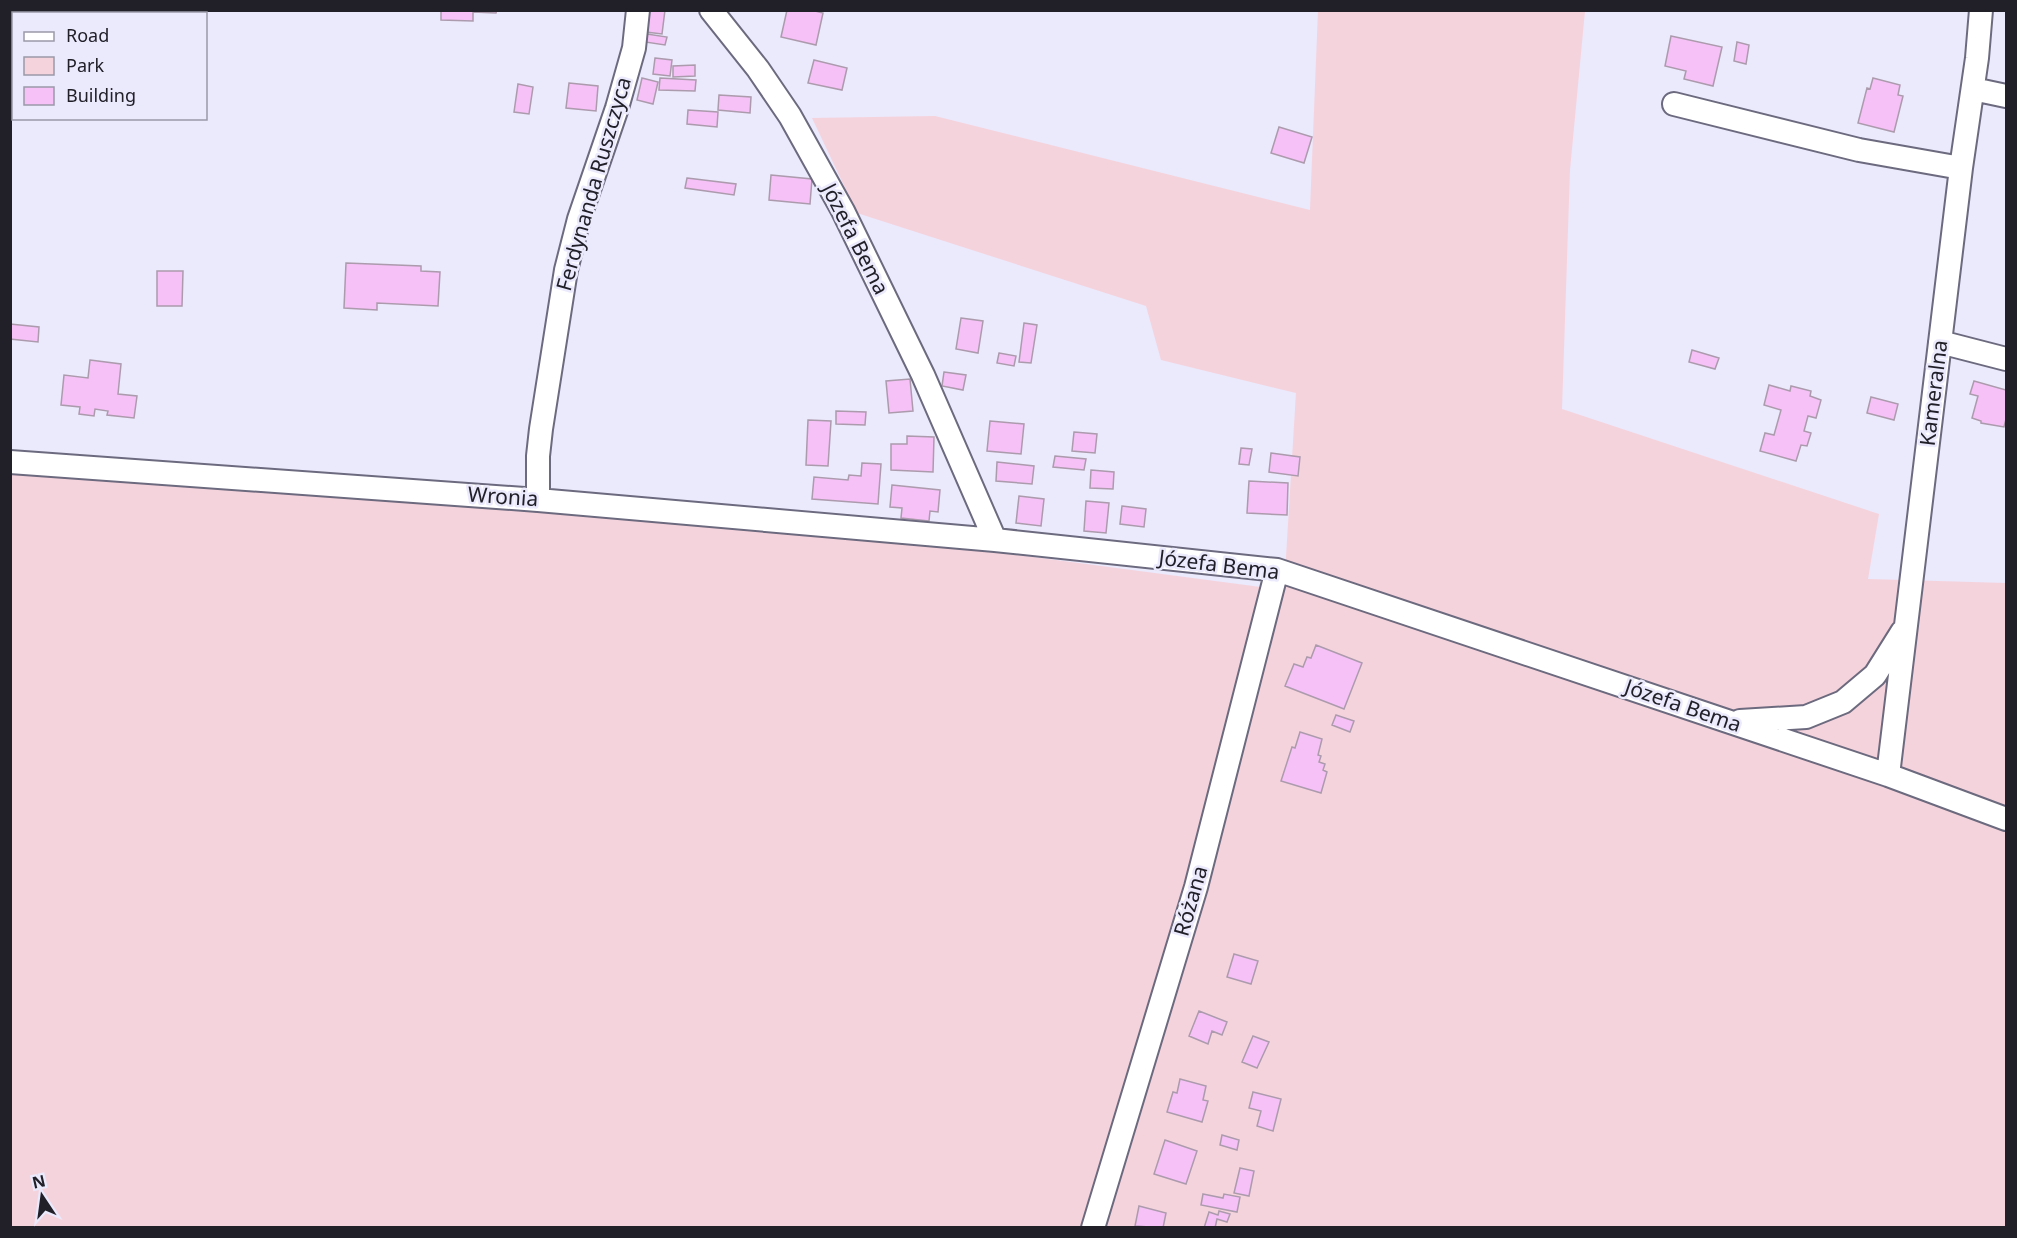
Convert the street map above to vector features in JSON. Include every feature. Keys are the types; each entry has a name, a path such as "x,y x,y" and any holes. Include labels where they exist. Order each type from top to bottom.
{"street":[{"name":"Ferdynanda Ruszczyca","path":"538,500 538,456 541,429 566,270 579,219 617,108 634,48 638,10"},
{"name":"Józefa Bema","path":"711,10 758,69 790,116 843,211 923,375 995,540 1277,570 1888,775 2007,819"},
{"name":"Kameralna","path":"1888,775 1981,10"},
{"path":"1973,89 2007,96"},
{"path":"1674,104 1859,150 1961,168"},
{"path":"1940,342 2007,359"},
{"name":"Wronia","path":"10,462 538,500 995,540"},
{"name":"Różana","path":"1093,1227 1196,887 1277,570"},
{"path":"1729,722 1806,717 1843,702 1875,675 1906,626"}],"green space":[{"path":"1318,11 1585,11 1570,170 1562,409 1879,514 1868,579 2006,583 2006,1227 11,1227 10,469 531,511 995,552 1284,590 1296,393 1161,360 1146,306 857,213 812,118 935,116 1310,210"}],"building":[{"path":"441,10 497,10 496,13 473,12 473,21 441,20"},
{"path":"648,10 665,10 662,34 646,32"},
{"path":"787,10 811,10 823,13 816,45 781,37"},
{"path":"647,34 667,37 665,45 645,42"},
{"path":"1671,36 1722,47 1713,86 1684,79 1686,71 1665,66"},
{"path":"1737,42 1749,45 1746,64 1734,61"},
{"path":"655,58 672,60 670,76 653,74"},
{"path":"814,60 847,68 842,90 808,83"},
{"path":"695,65 695,76 673,77 673,66"},
{"path":"642,78 658,82 653,104 637,100"},
{"path":"660,78 696,80 695,91 659,90"},
{"path":"1873,78 1900,85 1898,95 1903,96 1894,132 1858,123 1867,88 1870,89"},
{"path":"569,83 598,86 596,111 566,108"},
{"path":"518,84 533,87 529,114 514,112"},
{"path":"719,95 751,97 750,113 718,110"},
{"path":"688,110 718,112 717,127 687,124"},
{"path":"1279,127 1312,137 1304,163 1271,153"},
{"path":"771,175 812,179 810,204 769,200"},
{"path":"687,178 736,184 734,195 685,188"},
{"path":"346,263 421,266 421,271 440,272 438,306 377,303 377,310 344,308"},
{"path":"157,271 183,271 182,306 157,306"},
{"path":"961,318 983,321 978,353 956,349"},
{"path":"1024,323 1037,325 1031,363 1019,362"},
{"path":"10,324 39,327 38,342 10,339"},
{"path":"1692,350 1719,358 1715,369 1689,362"},
{"path":"999,353 1016,356 1014,366 997,363"},
{"path":"90,360 121,364 118,394 137,396 134,418 107,415 108,411 95,409 94,416 79,414 80,407 61,405 64,375 88,378"},
{"path":"944,372 966,375 963,390 942,386"},
{"path":"910,379 913,411 889,413 886,381"},
{"path":"1974,381 2006,390 2004,427 1981,423 1972,418 1978,396 1970,394"},
{"path":"1769,385 1790,391 1791,386 1811,391 1810,396 1821,400 1816,418 1808,416 1804,431 1811,433 1807,446 1801,445 1796,461 1760,451 1765,433 1774,435 1781,410 1764,405"},
{"path":"1871,397 1898,404 1894,420 1867,413"},
{"path":"836,411 866,412 865,425 836,424"},
{"path":"808,420 831,421 828,466 806,465"},
{"path":"990,421 1024,424 1021,454 987,451"},
{"path":"1074,432 1097,434 1095,453 1072,451"},
{"path":"907,436 934,437 933,472 891,470 891,444 907,444"},
{"path":"1241,448 1252,449 1249,465 1239,464"},
{"path":"1271,453 1300,457 1298,476 1269,472"},
{"path":"1055,456 1086,459 1084,470 1053,467"},
{"path":"997,462 1034,466 1032,484 996,481"},
{"path":"862,463 881,464 878,504 812,499 814,477 848,480 849,475 861,476"},
{"path":"1091,470 1114,472 1113,489 1090,488"},
{"path":"1249,481 1288,483 1287,515 1247,513"},
{"path":"892,485 940,490 938,512 930,511 929,521 901,518 902,508 890,507"},
{"path":"1019,496 1044,499 1041,526 1016,523"},
{"path":"1086,501 1109,503 1106,533 1084,531"},
{"path":"1122,506 1146,509 1144,527 1120,524"},
{"path":"1316,645 1362,663 1344,709 1285,686 1294,664 1303,667 1307,657 1311,658"},
{"path":"1336,715 1354,721 1350,732 1332,725"},
{"path":"1300,732 1322,739 1318,755 1321,756 1319,762 1325,764 1323,770 1327,772 1321,793 1281,781 1292,747 1295,748"},
{"path":"1234,954 1258,961 1251,984 1227,977"},
{"path":"1199,1011 1227,1022 1222,1035 1212,1031 1208,1044 1189,1036"},
{"path":"1253,1036 1269,1042 1257,1068 1242,1062"},
{"path":"1180,1079 1206,1086 1203,1100 1208,1101 1202,1122 1167,1112 1173,1092 1177,1093"},
{"path":"1253,1092 1281,1099 1273,1131 1257,1126 1261,1111 1249,1108"},
{"path":"1222,1135 1239,1140 1237,1150 1220,1145"},
{"path":"1165,1140 1197,1151 1186,1184 1154,1174"},
{"path":"1240,1168 1254,1171 1249,1196 1234,1193"},
{"path":"1203,1194 1223,1198 1224,1194 1240,1197 1237,1212 1201,1205"},
{"path":"1139,1206 1166,1213 1163,1228 1135,1226"},
{"path":"1219,1211 1230,1214 1227,1222 1217,1219 1215,1228 1204,1228 1209,1212 1218,1215"}]}
